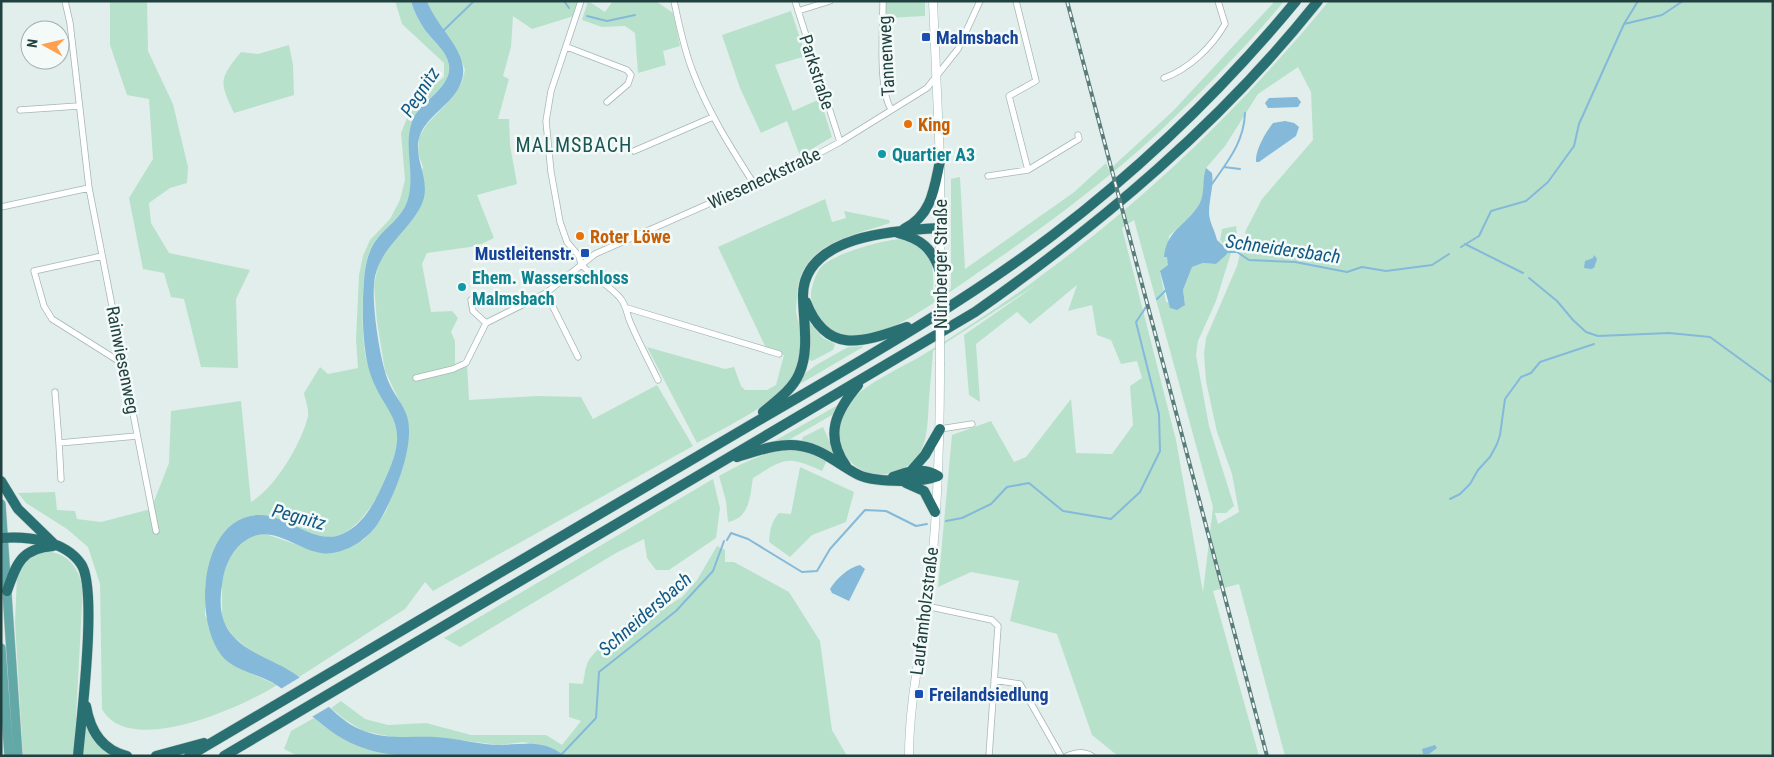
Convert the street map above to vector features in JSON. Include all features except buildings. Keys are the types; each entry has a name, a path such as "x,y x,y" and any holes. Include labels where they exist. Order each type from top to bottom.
{"highway":[{"path":"189,756 929,319 1051,236 1126,176 1213,93 1296,1"},
{"path":"224,756 975,312 1059,252 1108,213 1183,146 1264,64 1318,1"},
{"path":"903,230 911,226 926,212 932,196 940,161"},
{"path":"736,433 787,391 799,374 805,344 803,292 810,269 826,253 841,245 903,230 940,228"},
{"path":"892,232 914,237 928,246 940,276"},
{"path":"803,292 812,317 822,330 836,339 848,342 885,334 929,319"},
{"path":"848,468 836,446 835,425 843,404 862,380"},
{"path":"911,471 933,443 940,429"},
{"path":"722,461 772,448 792,445 817,451 862,477 920,480 938,476"},
{"path":"888,479 911,471 929,471 938,476"},
{"path":"888,479 911,484 924,491 935,512"},
{"path":"1,481 18,509 56,546"},
{"path":"2,538 25,538 56,546 76,557 82,565 88,580 89,603 78,756"},
{"path":"7,591 17,563 24,556 39,548 56,546"},
{"path":"83,696 92,730 100,741 113,751 127,756"},
{"path":"156,756 219,738"}],"main road":[{"name":"Nürnberger Straße","path":"934,1 940,161 940,429 934,527"},
{"path":"1,504 18,756"},
{"name":"Laufamholzstraße","path":"909,756 913,696 926,606 934,527"},
{"path":"1,648 9,756"}],"street":[{"name":"Rainwiesenweg","path":"65,1 70,23 78,106 89,188 156,531"},
{"path":"581,1 551,91 546,121 551,172 560,222 567,242 579,256 581,264 588,272 601,279 626,308 630,322 658,380"},
{"path":"674,1 680,31 692,70 713,117 754,184"},
{"name":"Parkstraße","path":"795,1 840,142"},
{"path":"798,11 830,1"},
{"name":"Tannenweg","path":"883,1 884,84 886,102 891,109"},
{"name":"Wieseneckstraße","path":"486,323 546,293 595,254 754,184 840,142 927,88 958,49 980,1"},
{"path":"1016,1 1036,81 1009,96 1028,170"},
{"path":"1164,78 1188,66 1220,32 1225,24 1218,1"},
{"path":"567,47 628,70 631,76 628,84 607,102"},
{"path":"20,110 78,106"},
{"path":"634,151 713,117"},
{"path":"988,176 1028,170 1079,139 1078,135"},
{"path":"1,207 89,188"},
{"path":"102,256 34,271 44,306 52,318 117,360 124,360"},
{"path":"546,293 578,357"},
{"path":"416,378 454,369 466,362 486,323 473,311 471,300"},
{"path":"626,308 779,354"},
{"path":"55,392 61,479"},
{"path":"940,429 972,424"},
{"path":"59,443 137,436"},
{"path":"926,606 995,622 998,632 989,756"},
{"path":"994,680 1020,684 1061,756"},
{"path":"1067,756 1076,752 1088,753 1092,756"}],"green space":[{"path":"110,1 147,1 148,51 173,104 188,167 187,183 170,188 149,203 151,223 169,253 250,270 236,299 238,368 201,367 184,299 171,297 164,273 143,269 129,198 153,159 149,99 127,95 110,45"},
{"path":"395,1 411,1 421,24 447,58 449,69 445,83 414,117 410,127 409,138 411,181 407,202 397,217 373,244 365,268 363,335 366,357 371,372 391,407 397,422 396,452 390,470 382,488 361,519 349,530 337,536 330,537 315,534 277,518 212,554 205,586 205,616 250,673 277,685 236,706 184,724 158,729 135,729 115,723 102,709 100,584 88,547 67,529 26,503 18,493 55,492 57,510 75,511 77,519 101,522 151,509 169,463 171,411 241,401 251,502 278,476 294,451 305,427 308,413 304,393 320,367 328,374 358,368 356,340 359,275 363,256 370,240 390,219 400,200 405,180 401,133 409,113 415,101 444,77 444,63 402,24"},
{"path":"427,1 578,1 574,16 532,29 513,16 511,47 503,76 509,79 498,119 509,119 510,145 517,184 477,195 494,238 477,246 427,253 422,264 431,312 452,311 458,318 451,332 455,341 455,365 416,380 453,372 467,364 469,400 537,396 581,397 593,419 657,385 693,446 433,591 425,582 405,609 299,677 251,651 233,636 222,621 222,581 227,562 234,550 248,538 263,533 318,552 363,540 375,528 386,511 403,467 408,419 385,371 377,322 374,285 378,266 384,252 393,242 423,167 418,153 419,137 427,124 450,100 462,82 465,70 459,53 432,15"},
{"path":"588,1 605,12 613,1 656,1 673,13 680,46 663,51 666,65 638,73 635,33 625,26 602,27 582,20"},
{"path":"885,1 925,1 925,16 885,18"},
{"path":"1275,1 1284,1 1239,53 1157,134 1063,212 1013,248 911,317 882,331 868,336 852,338 830,331 821,322 811,298 813,283 819,270 836,257 871,245 901,239 915,243 927,253 932,265 933,299 951,288 951,179 960,177 965,269 1073,193 1106,163 1109,170 1173,111"},
{"path":"1329,1 1773,1 1773,756 1285,756 1239,584 1213,591 1259,756 1118,756 1092,735 1057,634 1010,621 1019,581 971,572 938,587 952,435 991,421 1014,462 1026,457 1071,399 1076,453 1112,454 1133,425 1130,386 1142,378 1137,361 1121,364 1111,340 1097,335 1092,305 1068,311 1077,285 1030,324 1017,312 976,344 980,402 969,395 964,335 1036,285 933,351 928,422 924,444 914,461 890,473 873,474 860,469 847,458 838,433 841,416 852,399 870,385 921,356 998,307 1082,245 1158,181 1194,147 1264,76","holes":["1298,67 1311,92 1313,140 1262,199 1246,230 1237,266 1206,338 1204,354 1206,381 1217,432 1232,474 1239,512 1218,524 1215,513 1226,513 1234,506 1209,426 1196,355 1198,341 1216,301 1237,234 1236,226 1222,229 1220,240 1227,249 1216,264 1203,263 1192,267 1183,290 1185,305 1166,302 1160,272 1169,265 1167,257 1169,236 1194,213 1202,201 1206,168 1225,146 1258,94","1134,220 1213,507 1203,592 1176,440 1122,228"]},
{"path":"791,11 806,56 775,65 793,111 820,99 832,137 800,156 787,121 761,133 740,88 722,35"},
{"path":"289,45 293,65 294,95 234,113 226,94 224,81 229,68 241,52 258,54"},
{"path":"825,199 832,222 846,218 844,211 889,220 890,223 844,238 817,253 807,264 800,277 797,294 796,311 801,348 799,365 792,380 763,406 697,443 647,347 725,369 734,367 741,386 745,390 767,390 776,385 784,355 766,348 718,247"},
{"path":"809,322 823,338 835,344 833,350 812,361 809,360"},
{"path":"863,346 800,384 804,374 816,365 848,347"},
{"path":"838,405 832,415 787,441 769,444"},
{"path":"823,427 836,456 801,442 803,437"},
{"path":"801,448 827,460 822,471 793,461 786,461 772,466 753,478 750,499 745,511 735,520 728,522 726,501 719,476 739,465 769,453"},
{"path":"800,467 854,492 846,522 812,535 790,557 769,542 769,538 776,516 779,513 791,514"},
{"path":"713,479 720,508 716,538 669,570 656,570 647,558 644,539 616,553 460,647 444,638"},
{"path":"717,546 725,550 725,562 734,562 789,592 820,641 832,730 847,756 564,756 524,742 499,745 435,737 402,739 363,731 331,708 341,701 365,719 388,725 426,723 471,735 546,735 562,745 581,721 569,717 569,683 583,684 589,659 607,640 632,619 640,623 682,597 697,580"},
{"path":"45,551 60,554 66,558 78,572 83,586 74,756 23,756 15,622 17,577 21,567 27,560"},
{"path":"314,718 334,733 357,744 382,752 407,756 298,756 284,749 291,731"},
{"path":"85,724 98,744 114,756 83,756"}],"water":[{"path":"411,1 427,1 433,14 457,50 462,62 463,74 459,87 449,101 428,122 421,133 418,147 424,181 424,199 414,218 392,243 380,262 374,284 376,320 386,376 407,416 409,428 406,457 390,502 377,525 363,539 351,547 338,552 321,553 276,536 265,534 253,536 242,543 230,557 223,579 221,606 223,619 229,631 240,643 291,671 338,715 364,731 391,737 436,737 493,745 542,745 550,747 564,756 407,756 387,754 356,745 342,739 318,721 280,687 227,661 222,656 213,639 207,618 205,595 207,572 214,550 225,532 240,520 260,515 280,519 308,532 327,537 337,536 346,532 362,519 374,502 394,455 397,440 396,427 373,382 366,356 363,312 365,269 374,243 398,217 407,202 410,191 409,138 410,127 414,117 442,87 449,73 446,55 423,27"},
{"path":"1297,97 1301,102 1298,107 1268,108 1265,103 1269,98"},
{"path":"1285,121 1294,123 1299,127 1296,136 1259,162 1256,162 1259,147 1270,127 1273,123"},
{"path":"1206,168 1212,173 1210,219 1217,240 1227,249 1227,254 1216,264 1203,263 1192,267 1183,290 1185,305 1177,310 1170,308 1160,271 1168,265 1167,257 1164,257 1169,239 1190,217 1200,203"},
{"path":"1594,255 1597,259 1594,268 1584,268 1585,261 1593,258"},
{"path":"860,565 865,569 849,601 832,593 830,589 839,578 847,571"},
{"path":"1435,745 1437,748 1429,754 1423,754 1422,749"}],"pier":[{"path":"302,676 332,705 310,718 279,690"}],"waterway":[{"path":"443,31 474,1"},
{"path":"564,1 569,8"},
{"name":"Schneidersbach","path":"1461,247 1479,236 1491,211 1526,201 1548,182 1574,146 1579,124 1624,24 1638,1"},
{"path":"1624,24 1662,15 1683,1"},
{"path":"587,16 607,21 635,15"},
{"path":"1212,184 1234,151 1242,133 1245,113"},
{"path":"1224,167 1240,169"},
{"path":"1465,244 1523,273"},
{"name":"Schneidersbach","path":"1225,252 1237,252 1249,260 1295,262 1347,272 1362,267 1386,271 1432,265 1449,254"},
{"path":"1529,278 1557,301 1586,332 1598,336 1669,333 1710,337 1773,383"},
{"name":"Schneidersbach","path":"1157,299 1166,290"},
{"name":"Schneidersbach","path":"946,521 962,518 991,504 1007,487 1029,483 1063,511 1111,519 1140,492 1160,451 1159,414 1136,322 1146,307"},
{"path":"1450,499 1460,494 1470,484 1478,470 1490,457 1500,435 1505,399 1521,377 1531,373 1540,362 1594,344"},
{"name":"Schneidersbach","path":"727,540 731,533 748,539 802,572 817,571 830,549 865,510 886,511 916,526 927,524"},
{"name":"Schneidersbach","path":"560,756 596,718 599,672 676,611 713,571 724,541"}],"railway":[{"path":"1067,1 1267,756"}],"place":[{"name":"Malmsbach","path":"926,37"},
{"name":"King","path":"908,124"},
{"name":"Quartier A3","path":"882,154"},
{"name":"Roter Löwe","path":"580,236"},
{"name":"Mustleitenstr.","path":"585,253"},
{"name":"Ehem. Wasserschloss Malmsbach","path":"462,287"},
{"name":"Freilandsiedlung","path":"919,694"}],"district":[{"name":"MALMSBACH","path":"574,145"}],"water label":[{"name":"Pegnitz","path":"420,92"},
{"name":"Pegnitz","path":"299,517"}]}
